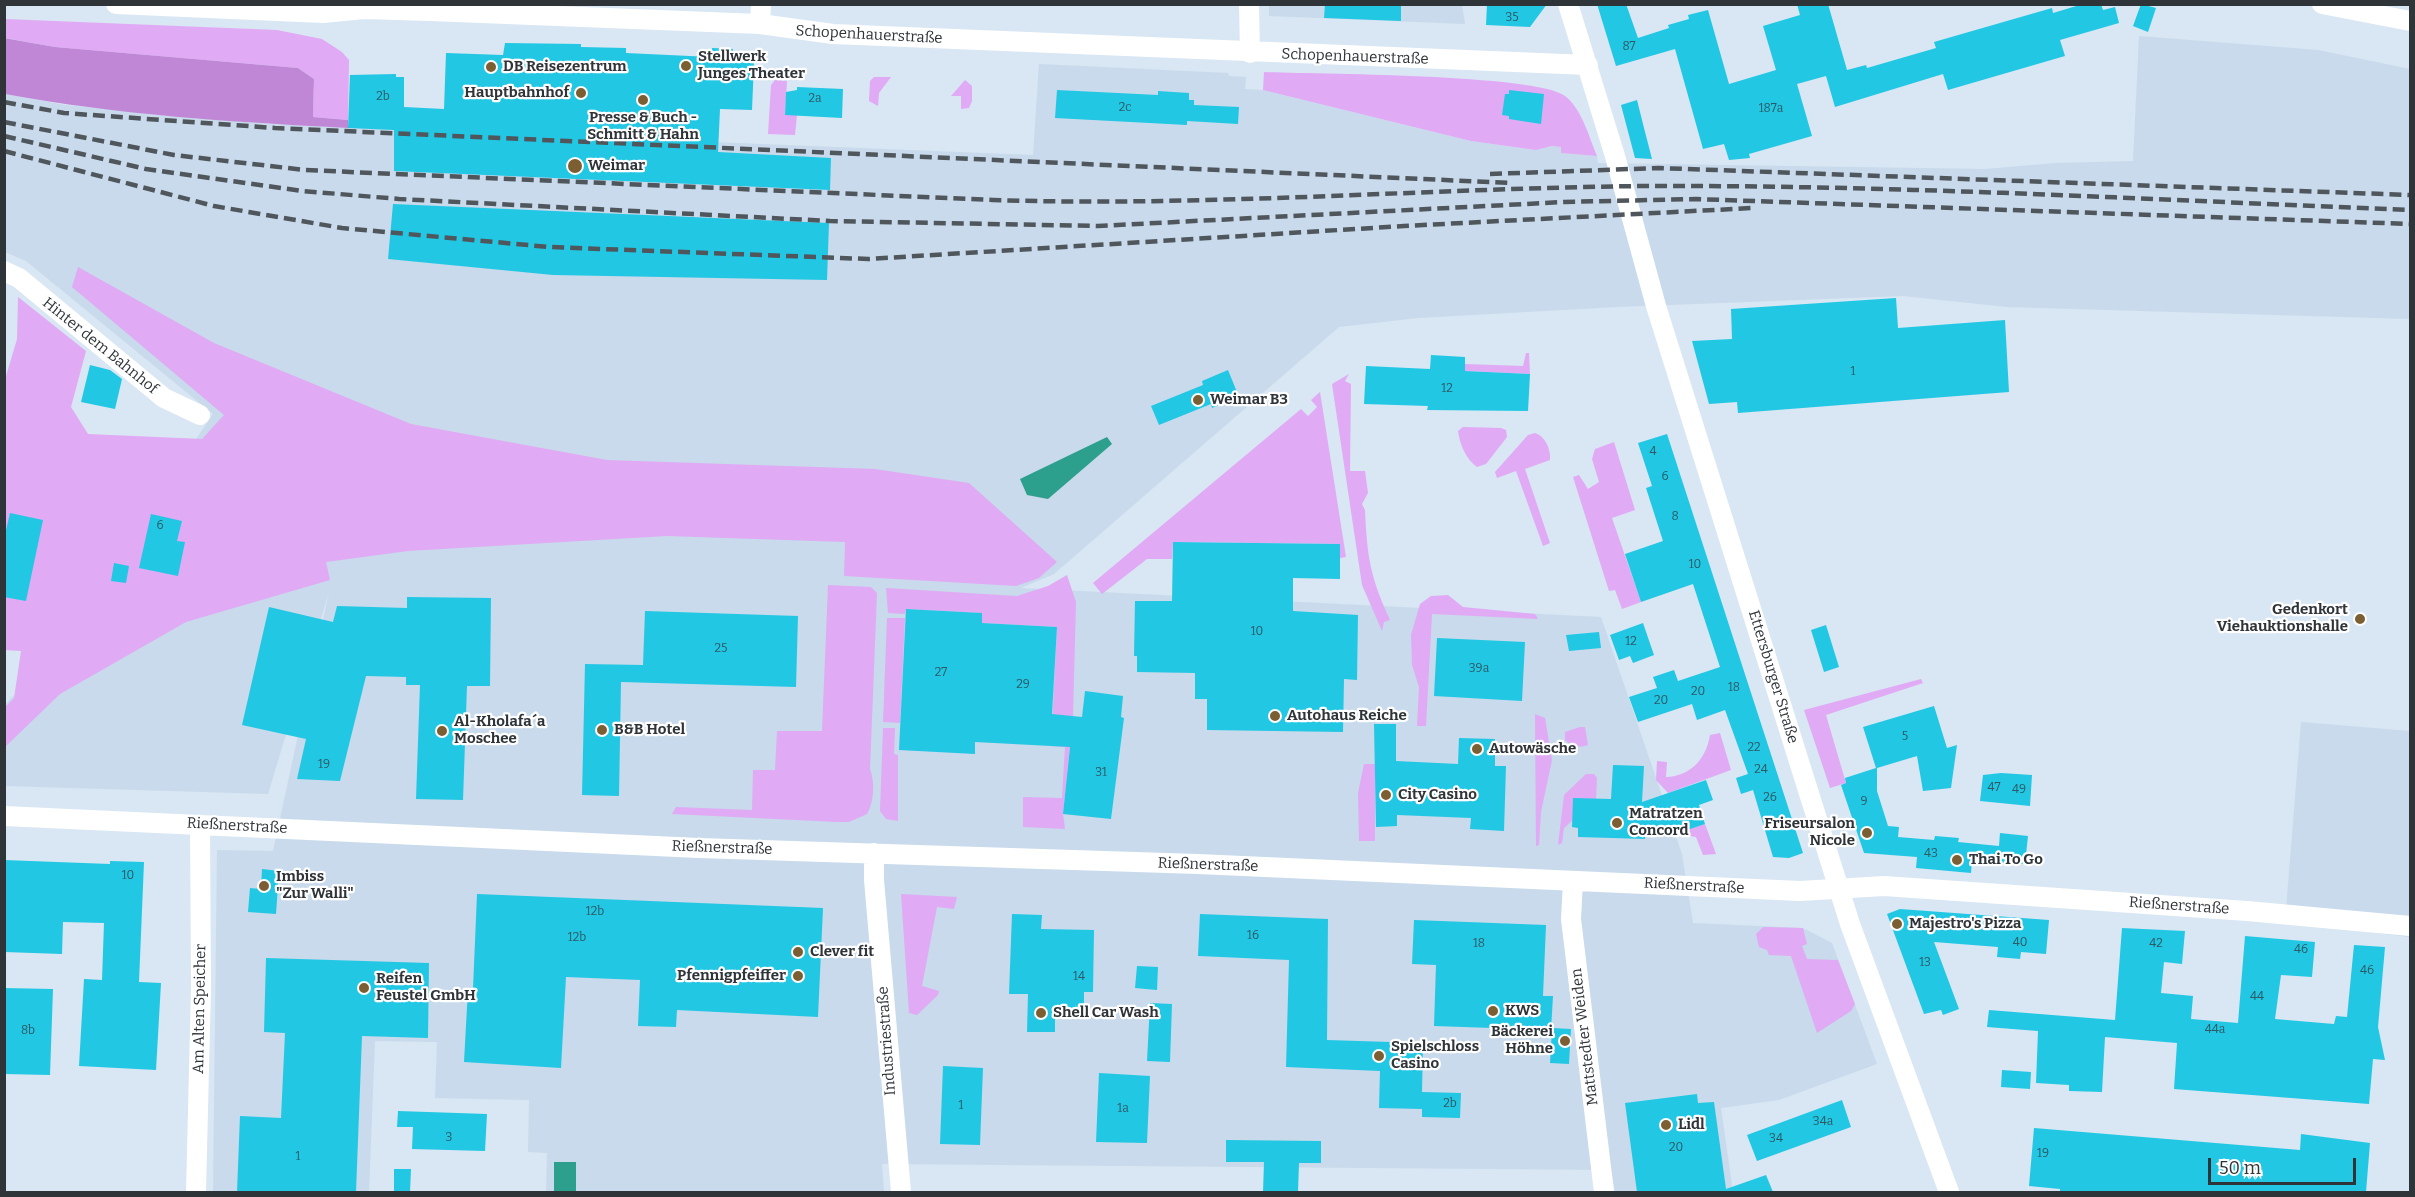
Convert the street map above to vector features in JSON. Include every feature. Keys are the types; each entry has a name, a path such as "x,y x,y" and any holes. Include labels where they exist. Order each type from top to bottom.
{"street":[{"name":"Schopenhauerstraße","path":"116,4 323,14 365,7 761,14 833,34 1250,53 1588,65"},
{"path":"1249,4 1250,53"},
{"name":"Ettersburger Straße","path":"1568,4 1615,156 1656,306 1839,889 1884,1023 1949,1192"},
{"path":"2332,5 2410,21"},
{"name":"Hinter dem Bahnhof","path":"4,271 19,278 164,398 200,415"},
{"name":"Rießnerstraße","path":"4,816 1800,891 1884,886 2247,911 2410,926"},
{"name":"Am Alten Speicher","path":"196,1192 201,987 200,825"},
{"name":"Industriestraße","path":"874,853 874,880 901,1192"},
{"name":"Mattstedter Weiden","path":"1574,881 1571,919 1604,1192"}],"shaded area":[{"path":"1462,4 1465,24 1269,16 1269,5"},
{"path":"5,19 277,30 322,39 342,52 349,60 348,120 313,117 314,79 298,68 55,47 5,38"},
{"path":"2139,36 2318,50 2410,69 2410,319 2007,307 1903,296 1617,307 1418,318 1339,327 1054,574 1021,588 1601,617 1682,854 1693,923 1803,928 1832,943 1877,1064 1779,1100 1721,1108 1733,1192 1615,1192 1611,1170 882,1164 884,1192 546,1192 547,1153 528,1152 529,1100 435,1098 437,1042 375,1041 369,1192 213,1192 217,850 273,851 329,592 268,794 5,786 5,705 12,697 188,589 196,439 213,414 26,261 5,252 5,94 65,105 268,124 1033,155 1039,64 1228,73 1229,76 1246,77 1245,89 1263,90 1471,141 1536,150 1552,146 1561,147 1561,153 1597,156 1598,163 1985,169 2055,163 2133,161"},
{"path":"4,38 55,47 298,68 314,79 313,117 348,120 348,128 133,112 5,94"},
{"path":"1264,72 1422,76 1513,83 1546,89 1565,96 1576,108 1597,156 1561,153 1561,147 1552,146 1536,150 1471,141 1263,90"},
{"path":"874,77 891,77 879,93 878,106 869,101 870,81"},
{"path":"775,80 787,81 785,114 797,115 795,135 768,134 771,85"},
{"path":"965,80 972,86 972,101 969,108 961,109 961,96 951,96"},
{"path":"78,267 214,343 411,424 607,460 875,469 969,483 1057,562 1039,578 1016,586 844,576 845,542 667,536 408,551 326,562 330,580 186,622 60,694 5,747 5,707 14,698 21,651 4,650 4,383 17,339 18,297 86,351 71,407 88,434 202,439 224,415 72,287"},
{"path":"1526,353 1529,353 1530,374 1465,371 1465,364 1523,366"},
{"path":"1349,374 1345,381 1351,384 1350,471 1365,471 1368,493 1362,504 1365,510 1369,554 1378,591 1390,620 1384,622 1382,631 1362,585 1332,384"},
{"path":"1320,392 1346,557 1340,558 1340,544 1173,542 1172,559 1147,559 1102,594 1093,583 1301,409 1308,416 1317,407 1311,400"},
{"path":"1463,427 1501,428 1506,430 1507,437 1486,464 1477,467 1462,446 1458,431"},
{"path":"1535,433 1544,440 1550,456 1550,460 1525,469 1550,543 1543,546 1516,471 1497,478 1495,472 1528,435"},
{"path":"1107,437 1112,444 1048,499 1027,495 1020,479"},
{"path":"1614,442 1635,510 1612,518 1641,602 1622,609 1615,590 1609,591 1573,477 1579,475 1588,489 1599,482 1592,459 1595,449"},
{"path":"1067,575 1076,602 1073,716 1063,814 1065,829 1023,827 1023,797 1062,798 1065,747 1051,746 1057,627 982,623 981,613 906,609 905,614 888,613 886,588 1017,596 1048,586"},
{"path":"828,585 871,587 877,593 870,769 873,792 867,814 849,822 837,822 672,814 676,807 752,810 753,770 775,770 777,731 822,731"},
{"path":"1448,595 1463,607 1535,614 1538,619 1432,614 1426,726 1417,726 1419,687 1412,665 1411,635 1420,604 1431,596"},
{"path":"887,618 905,618 900,723 883,722"},
{"path":"1921,679 1923,683 1826,715 1846,783 1830,788 1804,710"},
{"path":"1535,714 1545,718 1552,760 1541,812 1539,845 1536,846"},
{"path":"2301,722 2410,731 2410,937 2285,922"},
{"path":"1585,727 1588,745 1576,746 1565,740 1565,732"},
{"path":"883,728 895,728 894,754 898,755 898,821 886,819 880,811"},
{"path":"1720,733 1731,770 1668,793 1656,780 1657,761 1667,762 1666,777 1690,770 1705,752 1710,735"},
{"path":"1364,764 1375,764 1375,841 1359,841 1358,793"},
{"path":"1586,774 1594,774 1597,778 1596,799 1564,828 1562,843 1558,845 1564,795"},
{"path":"1677,816 1692,828 1705,824 1716,854 1703,855 1696,837 1683,835"},
{"path":"901,894 957,897 954,909 937,907 922,986 939,991 938,995 917,1015 909,1013"},
{"path":"1763,927 1803,928 1807,944 1802,946 1807,959 1838,960 1855,1004 1851,1011 1817,1033 1791,956 1769,955 1767,950 1759,947 1756,934"},
{"path":"554,1162 576,1162 576,1192 554,1192"}],"building":[{"path":"1325,4 1401,4 1401,21 1324,18"},
{"path":"1487,4 1547,4 1530,27 1486,25"},
{"path":"1597,4 1626,4 1638,38 1689,19 1688,15 1708,10 1729,84 1776,70 1763,26 1800,15 1797,4 1828,4 1847,70 1866,65 1867,68 1936,48 1934,42 2052,8 2053,13 2083,4 2101,4 2103,10 2115,7 2119,23 2060,40 2065,56 1948,90 1943,74 1835,107 1826,76 1797,84 1812,136 1749,154 1750,158 1729,160 1724,144 1703,149 1675,49 1616,66"},
{"path":"2141,4 2156,8 2148,32 2133,26"},
{"path":"505,43 581,44 581,47 626,48 626,53 711,57 712,48 733,49 732,62 754,63 752,110 720,109 718,152 831,158 830,190 394,171 394,130 348,128 350,75 396,74 396,77 404,77 404,107 444,109 446,53 503,55"},
{"path":"797,87 843,89 842,118 785,115 786,92 797,90"},
{"path":"1057,90 1158,95 1158,91 1189,93 1189,100 1194,100 1194,105 1239,107 1238,124 1187,121 1187,125 1055,118"},
{"path":"1509,90 1544,94 1541,124 1509,119 1509,116 1502,115 1505,94 1509,94"},
{"path":"1637,100 1652,159 1635,158 1621,105"},
{"path":"393,204 829,223 827,280 553,275 388,259"},
{"path":"1896,298 1898,328 2005,320 2009,392 1738,413 1737,402 1709,404 1692,341 1732,339 1731,309"},
{"path":"1431,355 1465,357 1465,371 1530,374 1528,411 1427,410 1428,406 1364,404 1366,366 1430,369"},
{"path":"90,365 110,370 122,379 115,409 81,402"},
{"name":"Weimar B3","path":"1228,370 1239,397 1212,408 1211,404 1159,425 1151,406 1203,385 1202,381"},
{"path":"1667,434 1803,853 1789,858 1773,857 1753,790 1741,794 1736,778 1748,774 1725,710 1697,720 1692,704 1638,722 1629,697 1657,688 1653,677 1674,670 1678,681 1720,667 1693,584 1641,602 1625,554 1663,541 1646,488 1652,486 1638,443"},
{"path":"10,513 43,520 26,601 4,597 4,539"},
{"path":"151,514 182,521 177,541 185,542 178,576 139,568"},
{"path":"1173,542 1340,544 1340,579 1293,578 1293,611 1358,615 1357,680 1344,679 1343,732 1207,730 1207,699 1195,699 1195,673 1137,672 1137,656 1134,656 1135,601 1172,601"},
{"path":"114,563 129,566 126,583 111,581"},
{"path":"407,597 491,598 490,686 467,686 463,800 416,799 420,685 406,685 406,677 366,676 340,781 297,779 306,739 242,725 269,607 333,622 337,606 407,608"},
{"path":"906,609 982,613 982,623 1057,627 1052,714 1082,717 1085,691 1123,696 1121,717 1124,718 1111,819 1063,814 1070,747 975,742 975,754 899,750"},
{"path":"645,611 798,616 796,687 621,682 619,796 582,795 585,664 643,665"},
{"path":"1643,623 1654,655 1633,663 1630,656 1619,660 1610,635"},
{"path":"1826,625 1839,667 1824,672 1811,630"},
{"path":"1599,632 1601,648 1569,651 1566,635"},
{"path":"1437,638 1525,642 1522,701 1434,696"},
{"path":"1934,706 1947,748 1957,745 1951,788 1923,791 1917,756 1877,768 1877,791 1888,826 1899,827 1898,837 1934,840 1935,836 1959,838 1958,842 1999,846 2000,833 2028,836 2025,864 1972,861 1971,873 1916,868 1917,857 1864,853 1841,785 1846,783 1845,778 1876,768 1863,727"},
{"path":"1374,724 1396,724 1396,761 1458,764 1459,738 1495,739 1495,766 1506,766 1504,831 1470,829 1471,818 1397,815 1397,826 1376,827"},
{"path":"1613,765 1644,766 1642,802 1706,780 1713,800 1699,805 1705,824 1672,835 1645,834 1645,839 1578,837 1578,828 1572,827 1573,798 1611,799"},
{"path":"2001,773 2032,775 2030,806 1980,801 1983,775"},
{"path":"4,860 110,864 110,861 144,862 139,982 161,983 156,1070 79,1066 84,979 102,980 104,923 63,922 62,954 4,952"},
{"path":"262,869 279,871 276,914 248,912 250,888 261,889"},
{"path":"477,894 823,908 818,1017 677,1010 676,1027 638,1026 640,980 566,977 561,1068 464,1062 468,989 473,989"},
{"path":"1900,909 2049,920 2046,954 2021,952 2020,959 1997,957 1998,947 1934,942 1959,1009 1943,1015 1941,1010 1924,1014 1887,914"},
{"path":"1012,914 1042,915 1041,929 1094,930 1093,992 1084,992 1084,1008 1055,1007 1055,1032 1027,1032 1028,994 1009,994"},
{"path":"1200,914 1328,919 1327,1040 1423,1043 1422,1092 1461,1093 1460,1118 1422,1117 1422,1109 1379,1108 1380,1071 1286,1067 1289,960 1198,956"},
{"path":"1414,920 1546,925 1543,996 1553,996 1551,1030 1434,1026 1436,965 1412,964"},
{"path":"2122,928 2185,931 2182,964 2164,962 2161,993 2193,996 2191,1019 2238,1023 2245,936 2315,942 2312,977 2281,975 2275,1019 2334,1024 2336,1016 2347,1017 2354,945 2385,947 2378,1027 2385,1060 2373,1059 2369,1104 2174,1089 2177,1043 2105,1037 2102,1092 2069,1091 2069,1085 2036,1083 2038,1031 1987,1027 1989,1010 2115,1020"},
{"path":"266,958 429,963 428,1038 362,1036 356,1192 237,1192 240,1116 281,1118 285,1033 264,1032"},
{"path":"1137,966 1158,967 1157,990 1135,988"},
{"path":"4,988 53,989 50,1075 4,1074"},
{"path":"1150,1003 1172,1004 1170,1062 1147,1061"},
{"path":"1552,1028 1571,1029 1569,1064 1550,1063"},
{"path":"943,1066 983,1068 980,1145 940,1144"},
{"path":"2002,1070 2031,1072 2030,1089 2001,1087"},
{"path":"1099,1073 1150,1076 1147,1143 1096,1142"},
{"path":"1697,1094 1698,1103 1714,1102 1726,1189 1766,1175 1773,1192 1637,1192 1625,1103"},
{"path":"1842,1100 1851,1127 1757,1161 1747,1135"},
{"path":"398,1111 487,1114 485,1151 412,1149 413,1127 397,1127"},
{"path":"2034,1128 2300,1150 2301,1134 2370,1143 2366,1192 2060,1192 2060,1189 2029,1186"},
{"path":"1226,1140 1321,1141 1321,1163 1299,1163 1298,1192 1263,1192 1264,1162 1226,1162"},
{"path":"394,1169 411,1169 410,1192 394,1192"}],"railway":[{"path":"4,102 64,113 275,128 1512,183"},
{"path":"4,122 174,155 305,170 993,200 1157,201 1566,187 1743,186 2029,194 2410,210"},
{"path":"4,136 146,169 303,191 399,199 830,221 1098,226 1564,202 1696,199 2410,224"},
{"path":"4,151 214,206 342,228 549,247 868,259 1404,226 1752,208"},
{"path":"1490,174 1659,168 2410,195"}],"place":[{"name":"Stellwerk Junges Theater","path":"686,66"},
{"name":"DB Reisezentrum","path":"491,67"},
{"name":"Hauptbahnhof","path":"581,93"},
{"name":"Presse & Buch - Schmitt & Hahn","path":"643,100"},
{"name":"Weimar","path":"575,166"},
{"name":"Weimar B3","path":"1198,400"},
{"name":"Gedenkort Viehauktionshalle","path":"2360,619"},
{"name":"Autohaus Reiche","path":"1275,716"},
{"name":"B&B Hotel","path":"602,730"},
{"name":"Al-Kholafa´a Moschee","path":"442,731"},
{"name":"Autowäsche","path":"1477,749"},
{"name":"City Casino","path":"1386,795"},
{"name":"Matratzen Concord","path":"1617,823"},
{"name":"Friseursalon Nicole","path":"1867,833"},
{"name":"Thai To Go","path":"1957,860"},
{"name":"Imbiss \"Zur Walli\"","path":"264,886"},
{"name":"Majestro's Pizza","path":"1897,924"},
{"name":"Clever fit","path":"798,952"},
{"name":"Pfennigpfeiffer","path":"798,976"},
{"name":"Reifen Feustel GmbH","path":"364,988"},
{"name":"KWS","path":"1493,1011"},
{"name":"Shell Car Wash","path":"1041,1013"},
{"name":"Bäckerei Höhne","path":"1565,1041"},
{"name":"Spielschloss Casino","path":"1379,1056"},
{"name":"Lidl","path":"1666,1125"}]}
